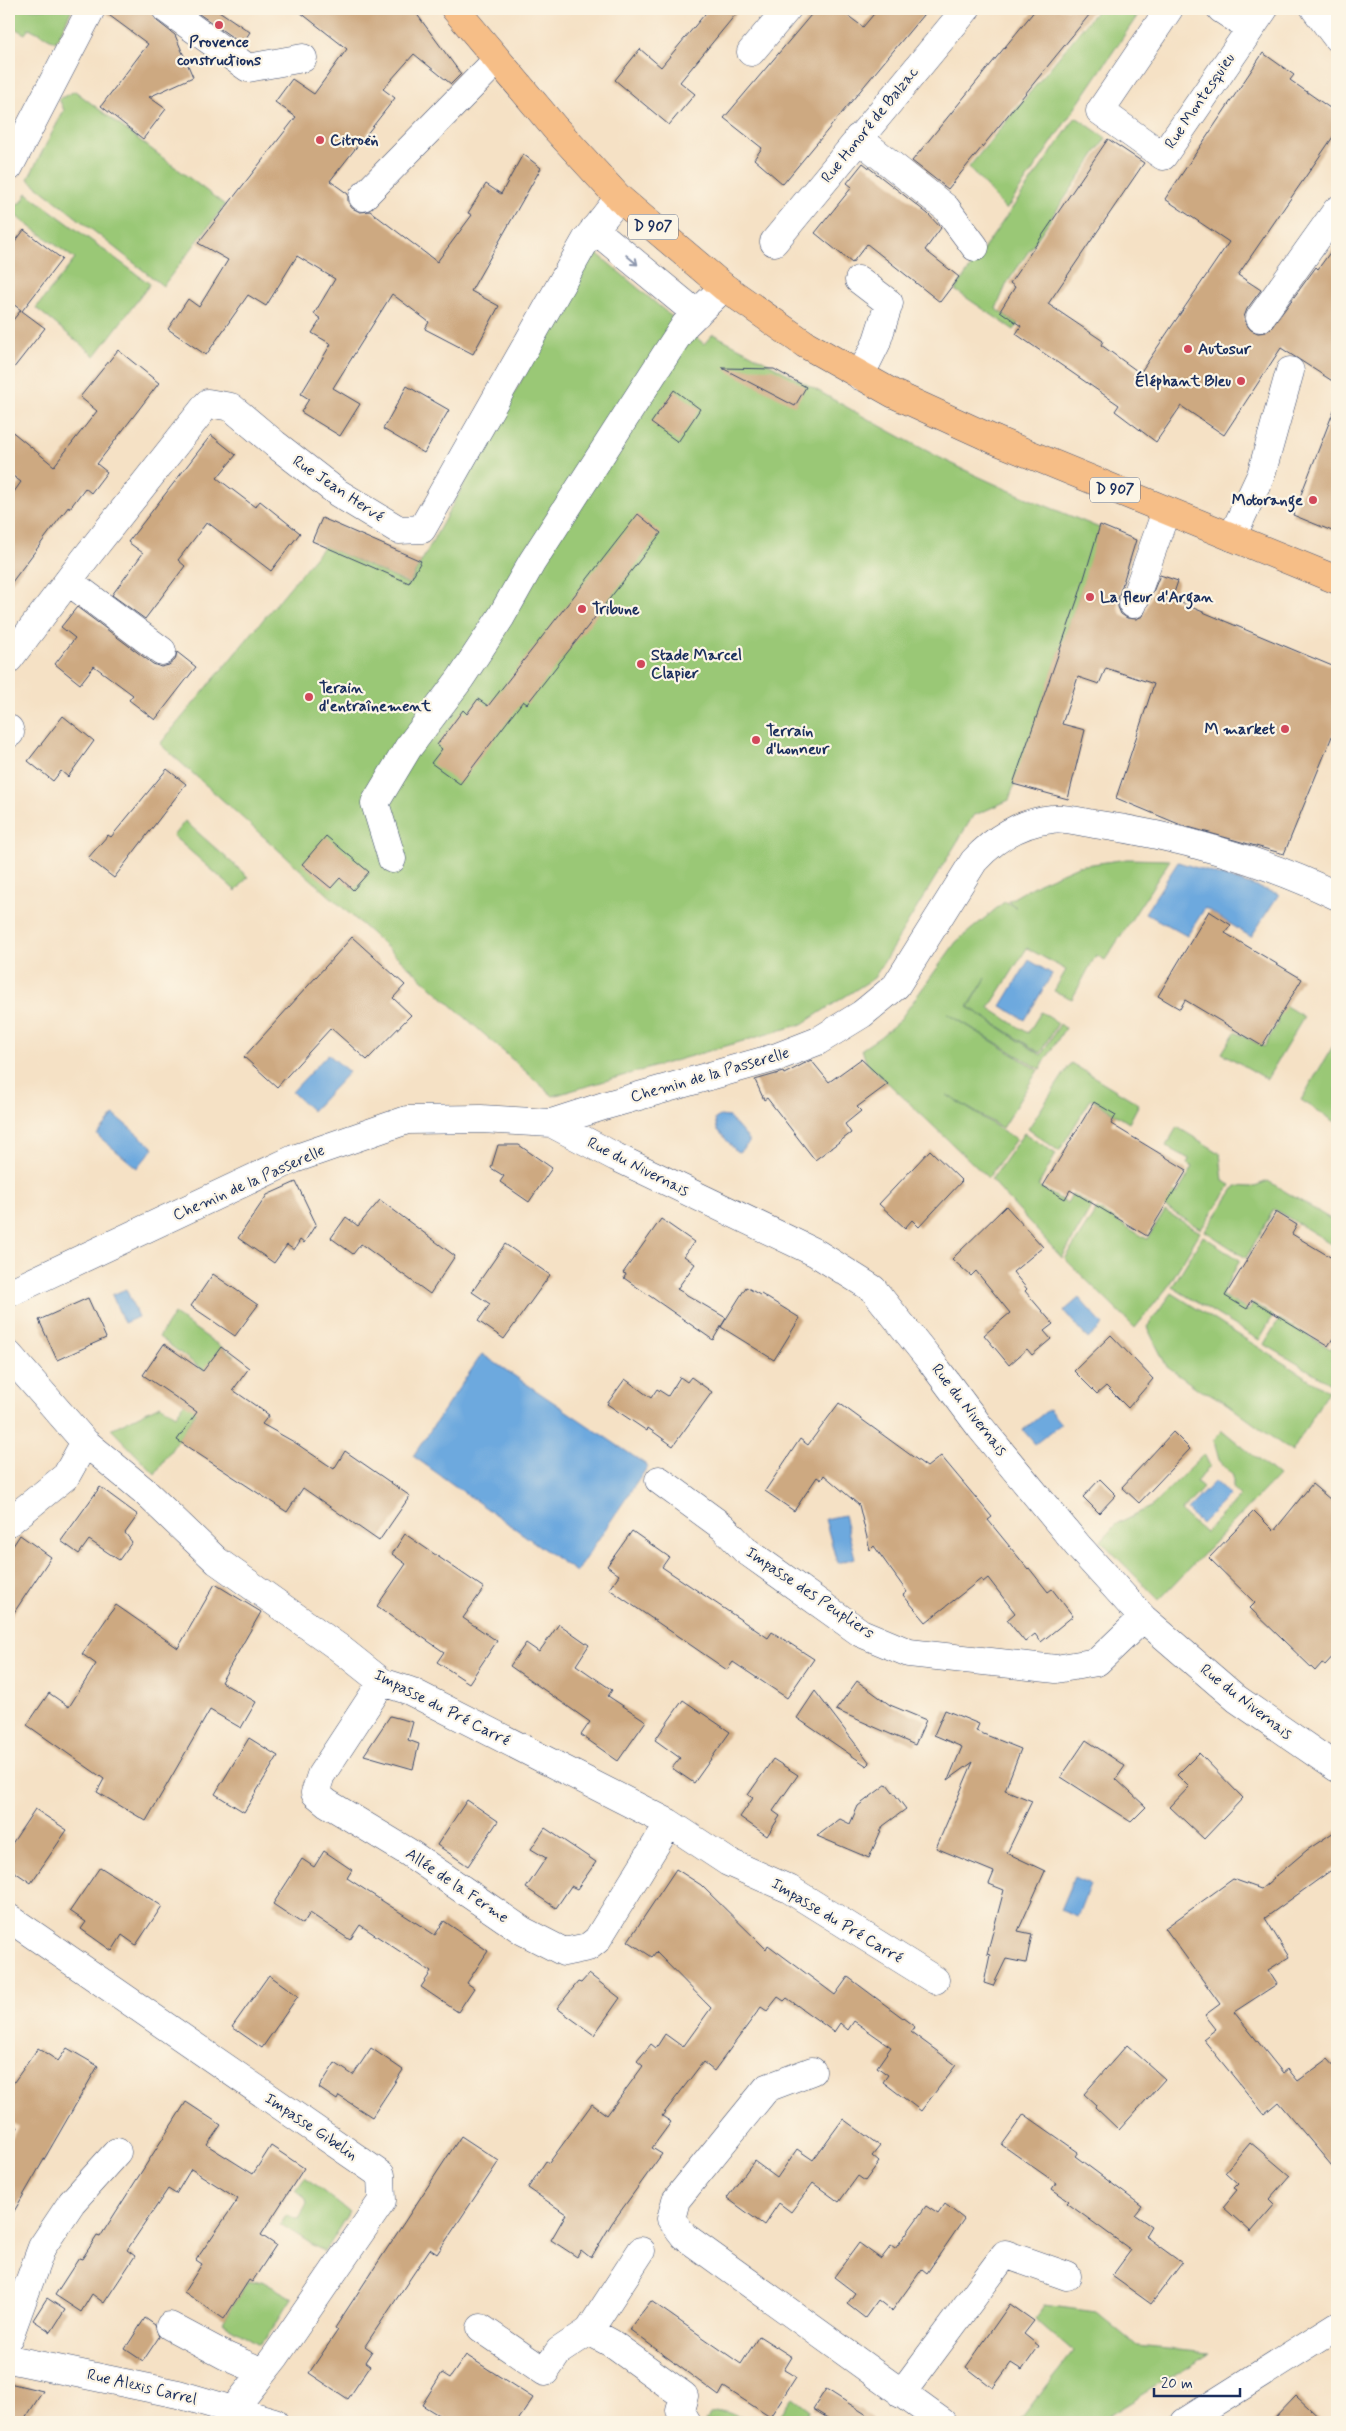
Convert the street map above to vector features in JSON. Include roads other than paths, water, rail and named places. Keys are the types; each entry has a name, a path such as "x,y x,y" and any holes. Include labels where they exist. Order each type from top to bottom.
{"main road":[{"name":"D 907","path":"455,9 555,128 619,198 724,287 805,344 860,376 995,440 1337,580"}],"street":[{"path":"9,167 91,9"},
{"path":"166,9 248,68 303,58"},
{"path":"751,52 787,9"},
{"name":"Rue Honoré de Balzac","path":"774,242 966,9"},
{"name":"Rue Montesquieu","path":"1168,9 1100,111 1163,156 1257,19 1220,9"},
{"path":"1315,9 1337,38"},
{"path":"364,197 497,60"},
{"path":"858,138 946,208 975,247"},
{"name":"Rue Jean Hervé","path":"9,658 208,403 231,407 274,444 338,493 399,530 422,528 586,240 619,198"},
{"path":"1260,318 1337,210"},
{"path":"594,229 697,314"},
{"path":"859,280 889,303 876,344 860,376"},
{"path":"392,859 375,803 408,748 460,679 532,562 685,325 724,287"},
{"path":"1232,537 1261,475 1290,371"},
{"path":"1132,604 1166,511"},
{"path":"68,581 162,652"},
{"name":"Chemin de la Passerelle","path":"9,1293 294,1159 407,1120 481,1119 551,1123 606,1105 777,1057 818,1041 862,1014 896,986 974,861 988,845 1008,832 1033,823 1053,818 1106,825 1170,838 1286,874 1337,896"},
{"name":"Rue du Nivernais","path":"551,1123 633,1166 816,1253 873,1289 998,1449 1078,1546 1143,1618 1237,1699 1337,1768"},
{"name":"Impasse du Pré Carré","path":"9,1355 85,1442 143,1490 217,1561 338,1647 382,1682 410,1691 669,1823 728,1862 789,1889 935,1980"},
{"path":"9,1522 66,1476 85,1442"},
{"name":"Impasse des Peupliers","path":"659,1480 723,1527 745,1550 861,1633 909,1653 1056,1669 1097,1662 1143,1618"},
{"name":"Allée de la Ferme","path":"382,1682 322,1775 315,1793 327,1803 404,1850 523,1931 564,1952 588,1948 597,1940 669,1823"},
{"name":"Impasse Gibelin","path":"9,1918 381,2175 382,2201 263,2372 234,2409"},
{"path":"812,2071 767,2088 676,2200 671,2219 684,2236 942,2422"},
{"path":"9,2337 42,2247 72,2202 117,2152"},
{"path":"481,2328 545,2372 559,2351 589,2331 641,2251"},
{"path":"901,2394 1005,2254 1067,2276"},
{"path":"170,2326 226,2356 263,2372"},
{"path":"1185,2422 1337,2326"},
{"path":"589,2331 611,2343 684,2396 680,2410 687,2422"},
{"name":"Rue Alexis Carrel","path":"9,2359 137,2384 234,2409 274,2422"}],"water":[{"path":"1178,862 1279,894 1251,937 1205,908 1187,936 1145,913"},
{"path":"1029,960 1052,974 1025,1020 1001,1006"},
{"path":"328,1054 349,1072 312,1111 292,1092"},
{"path":"114,1115 154,1148 137,1168 97,1135"},
{"path":"720,1116 729,1117 749,1140 749,1143 739,1152 717,1129 715,1119"},
{"path":"126,1289 138,1317 124,1323 112,1295"},
{"path":"1079,1298 1103,1325 1088,1339 1064,1311"},
{"path":"482,1354 648,1466 576,1572 413,1456"},
{"path":"1049,1409 1061,1424 1035,1444 1023,1430"},
{"path":"1215,1481 1230,1495 1201,1524 1187,1510"},
{"path":"844,1515 855,1558 837,1563 825,1519"},
{"path":"1074,1877 1090,1884 1077,1917 1060,1910"}],"place":[{"name":"Provence constructions","path":"219,25"},
{"name":"Citroën","path":"320,140"},
{"name":"Autosur","path":"1188,349"},
{"name":"Éléphant Bleu","path":"1241,381"},
{"name":"Motorange","path":"1313,500"},
{"name":"La fleur d'Argan","path":"1090,597"},
{"name":"Tribune","path":"582,609"},
{"name":"Stade Marcel Clapier","path":"641,664"},
{"name":"Terain d'entraînement","path":"309,697"},
{"name":"M market","path":"1285,729"},
{"name":"Terrain d'honneur","path":"756,740"}]}
